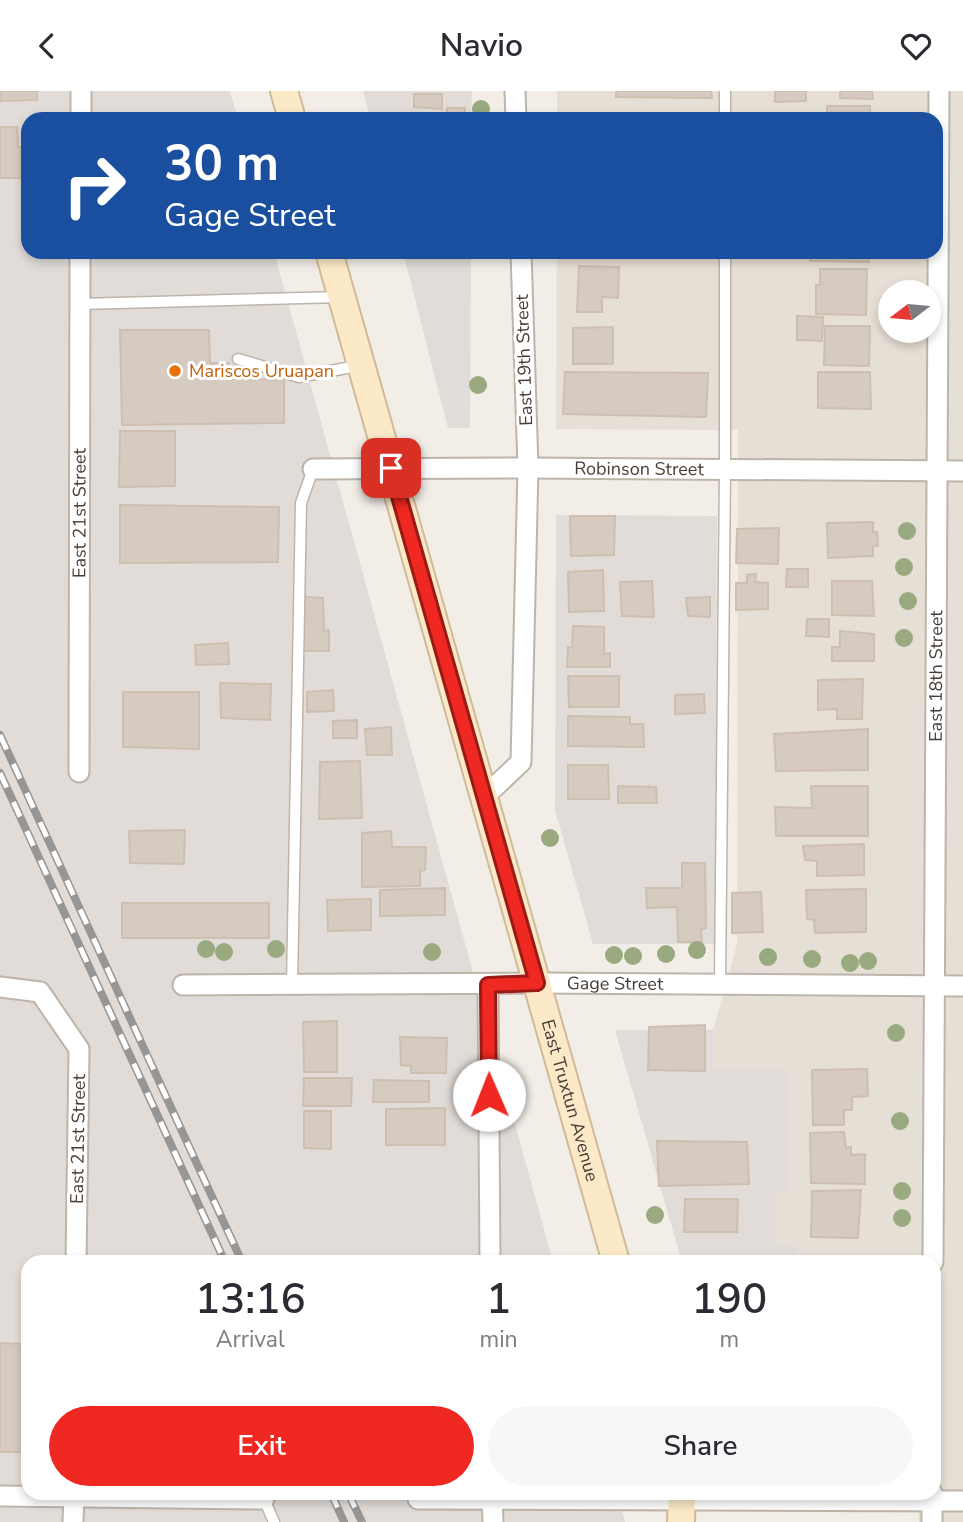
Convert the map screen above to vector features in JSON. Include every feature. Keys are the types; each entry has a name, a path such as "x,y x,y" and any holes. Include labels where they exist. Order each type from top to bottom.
{"main road":[{"path":"284,91 290,112"},
{"name":"East Truxtun Avenue","path":"331,259 614,1255"},
{"path":"682,1505 699,1522"}],"street":[{"path":"81,91 81,112"},
{"path":"515,91 516,112"},
{"name":"East 18th Street","path":"939,91 939,112"},
{"name":"East 21st Street","path":"79,772 80,259"},
{"name":"East 19th Street","path":"484,797 521,762 528,468 521,259"},
{"name":"East 18th Street","path":"933,1255 938,259"},
{"name":"Robinson Street","path":"313,469 963,471"},
{"name":"Gage Street","path":"183,985 537,983 963,986"},
{"path":"488,985 490,1255"},
{"name":"East 21st Street","path":"0,987 40,992 79,1049 76,1255"},
{"path":"0,1496 21,1495"},
{"path":"941,1498 963,1501"},
{"path":"74,1500 74,1522"},
{"path":"492,1500 493,1522"},
{"path":"576,1500 682,1505 838,1500"},
{"path":"932,1500 932,1522"}],"lane":[{"path":"725,91 725,112"},
{"path":"719,984 725,259"},
{"path":"80,304 342,297"},
{"path":"238,359 299,377 362,365"},
{"path":"292,985 301,503 313,469"},
{"path":"264,1500 274,1522"}],"shaded area":[{"path":"0,91 230,91 236,112 21,112 21,259 276,259 551,1255 21,1255 21,1500 619,1500 625,1522 0,1522"},
{"path":"363,91 472,91 471,112 368,112"},
{"path":"557,91 963,91 963,1522 919,1522 917,1500 941,1500 941,1255 796,1255 796,1245 775,1245 775,1191 786,1191 712,1070 713,1030 737,944 738,430 556,429 557,259 943,259 943,112 557,112"},
{"path":"405,259 471,259 470,428 448,428"},
{"path":"556,515 717,516 715,944 593,944 555,810"},
{"path":"615,1030 713,1030 713,1070 787,1070 787,1191 775,1192 775,1244 796,1245 796,1255 680,1255"}],"building":[{"path":"0,91 37,91 37,100 0,101"},
{"path":"616,91 711,91 712,98 616,97"},
{"path":"775,91 806,91 806,101 775,102"},
{"path":"840,91 872,91 873,99 840,98"},
{"path":"414,94 442,94 442,109 414,107"},
{"path":"827,106 870,106 870,112 827,112"},
{"path":"447,108 465,108 465,112 447,112"},
{"path":"0,127 17,127 18,147 21,147 21,178 0,178"},
{"path":"810,259 869,259 869,262"},
{"path":"579,266 619,267 618,298 602,297 602,312 577,312"},
{"path":"820,269 867,269 866,315 816,314 816,285 820,285"},
{"path":"797,316 823,317 822,341 797,340"},
{"path":"825,326 870,326 869,366 824,365"},
{"path":"613,327 613,364 573,364 573,328"},
{"name":"Mariscos Uruapan","path":"120,330 209,330 210,363 229,363 230,379 284,380 284,423 122,425"},
{"path":"565,372 708,373 706,417 563,414"},
{"path":"818,372 870,372 871,409 818,408"},
{"path":"120,431 175,431 175,486 119,487"},
{"path":"120,505 279,507 278,562 120,563"},
{"path":"570,516 615,516 614,555 571,556"},
{"path":"873,522 878,546 873,546 873,556 828,558 827,523"},
{"path":"779,528 778,564 736,563 737,529"},
{"path":"787,569 808,569 808,587 786,587"},
{"path":"603,570 604,611 569,612 568,572"},
{"path":"756,574 755,582 768,583 768,609 736,610 736,583 747,583 747,575"},
{"path":"652,581 654,617 622,616 620,582"},
{"path":"832,581 872,581 874,616 832,615"},
{"path":"304,597 323,598 324,631 329,630 329,651 303,651"},
{"path":"710,597 710,617 688,616 686,598"},
{"path":"807,619 829,619 829,637 806,636"},
{"path":"573,626 604,627 604,654 610,653 610,667 567,667"},
{"path":"840,631 874,634 874,661 832,661 832,647 840,647"},
{"path":"228,643 229,664 196,665 195,645"},
{"path":"568,676 619,676 619,707 569,707"},
{"path":"863,679 862,719 837,719 837,709 818,710 818,680"},
{"path":"220,683 271,684 270,720 221,718"},
{"path":"333,690 334,711 307,712 307,692"},
{"path":"123,692 199,692 199,749 123,747"},
{"path":"704,694 705,713 675,714 675,695"},
{"path":"568,716 630,717 630,724 643,724 644,747 568,746"},
{"path":"357,720 357,738 333,738 333,721"},
{"path":"391,727 392,755 367,755 365,729"},
{"path":"868,729 868,770 776,771 774,734"},
{"path":"360,761 362,818 319,819 320,762"},
{"path":"568,765 608,765 609,799 568,799"},
{"path":"618,786 656,787 657,803 618,803"},
{"path":"811,786 868,786 868,836 776,836 775,807 812,808"},
{"path":"185,830 184,864 130,863 129,831"},
{"path":"391,831 392,847 426,847 425,870 420,871 420,886 362,887 362,833"},
{"path":"864,844 864,875 817,876 817,861 805,860 803,846"},
{"path":"682,863 705,863 706,928 701,929 702,942 678,942 677,907 647,908 646,888 682,888"},
{"path":"445,888 445,915 380,916 380,890"},
{"path":"866,889 866,932 815,933 814,920 807,919 806,890"},
{"path":"761,892 763,932 732,933 732,893"},
{"path":"371,899 371,930 328,931 327,900"},
{"path":"122,903 269,903 269,938 122,938"},
{"path":"337,1021 337,1072 304,1072 303,1022"},
{"path":"705,1025 705,1071 648,1070 649,1027"},
{"path":"400,1037 447,1038 446,1073 411,1073 411,1066 401,1065"},
{"path":"867,1069 868,1096 852,1097 852,1110 844,1110 844,1125 813,1125 812,1070"},
{"path":"304,1078 352,1078 351,1106 303,1106"},
{"path":"374,1080 429,1081 429,1102 373,1102"},
{"path":"445,1108 445,1145 386,1145 386,1109"},
{"path":"304,1111 331,1111 331,1149 304,1148"},
{"path":"844,1132 846,1148 851,1147 851,1155 865,1154 865,1184 811,1183 810,1133"},
{"path":"657,1141 747,1142 749,1184 659,1186"},
{"path":"861,1190 858,1238 811,1237 812,1191"},
{"path":"685,1199 738,1199 737,1232 684,1232"},
{"path":"0,1343 21,1344 21,1452 0,1452"}],"railway":[{"path":"0,735 239,1255"},
{"path":"0,773 222,1255"},
{"path":"334,1500 344,1522"},
{"path":"351,1500 362,1522"}],"place":[{"name":"Mariscos Uruapan","path":"175,371"}],"route":[{"path":"391,468 537,983 488,985 489,1095"}]}
